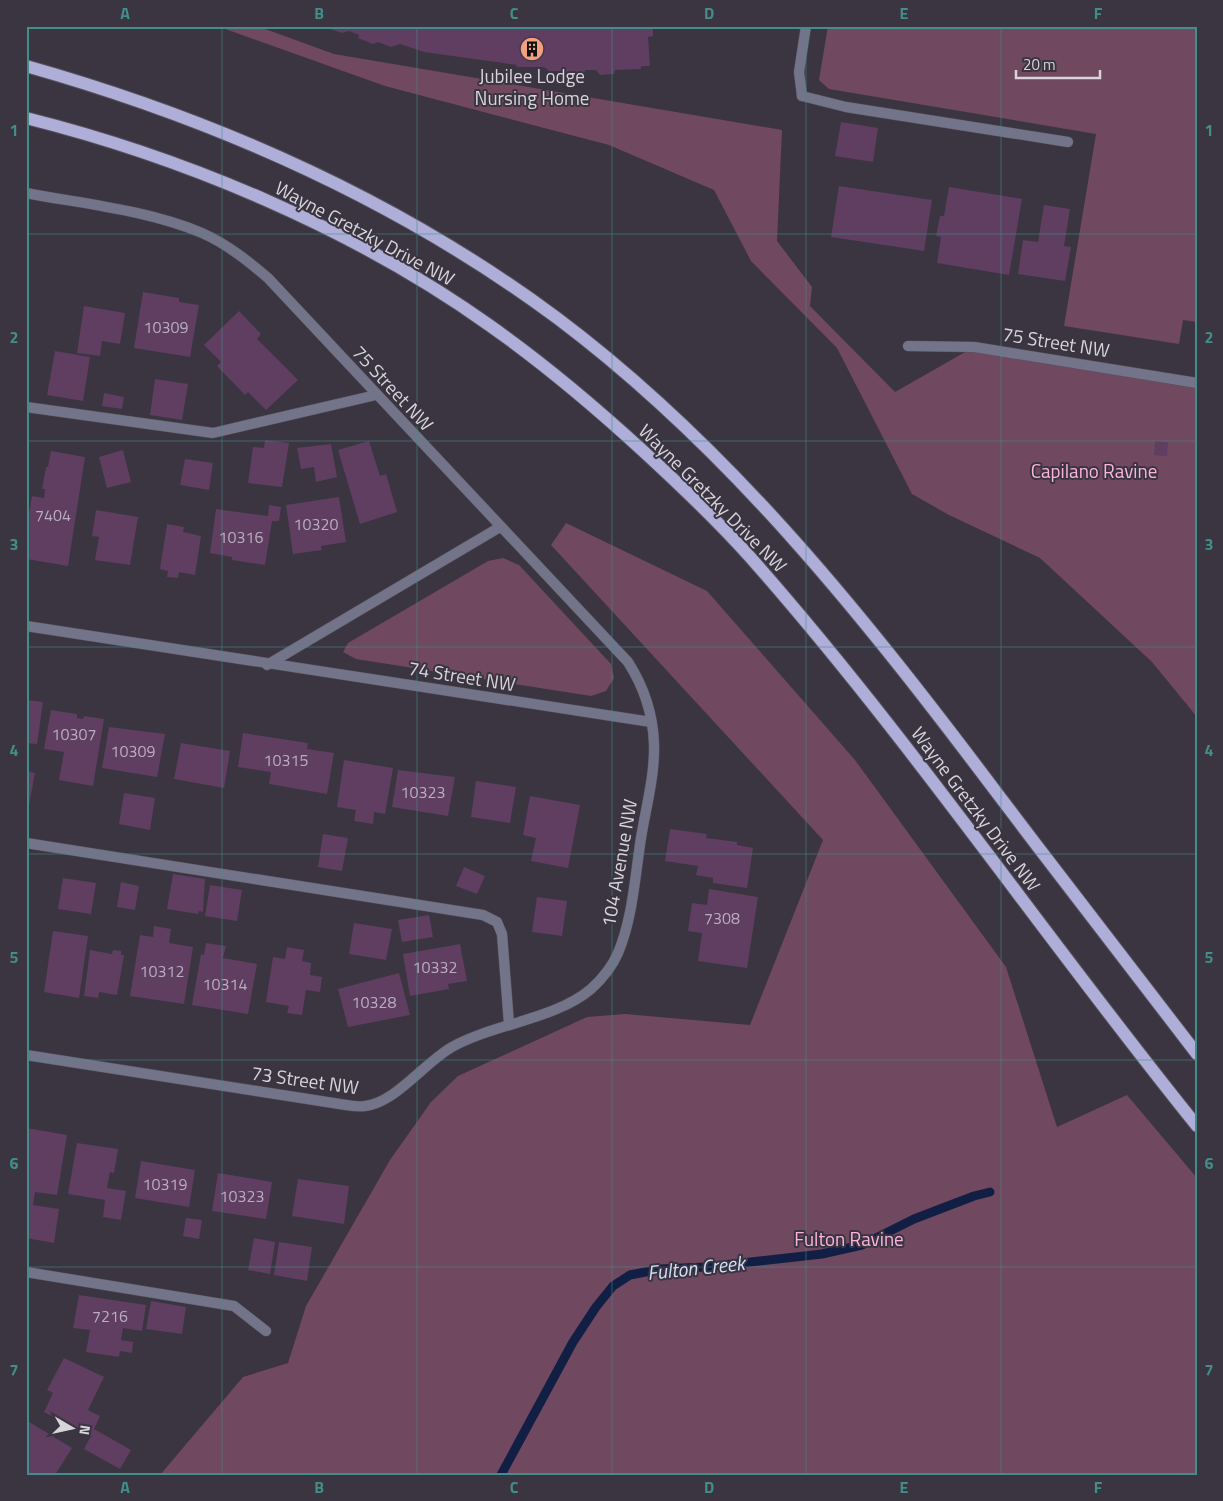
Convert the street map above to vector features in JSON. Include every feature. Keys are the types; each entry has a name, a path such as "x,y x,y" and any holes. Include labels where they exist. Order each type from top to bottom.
{"main road":[{"name":"Wayne Gretzky Drive NW","path":"26,66 88,83 181,116 253,144 349,189 462,253 557,318 602,354 659,404 741,482 864,620 1197,1054"},
{"name":"Wayne Gretzky Drive NW","path":"26,118 166,160 266,201 332,232 392,264 486,323 553,374 623,432 674,479 748,554 828,650 892,729 1031,914 1197,1126"}],"street":[{"path":"806,26 799,72 802,96 846,107 1068,142"},
{"name":"75 Street NW","path":"26,193 155,218 187,228 225,245 268,278 628,662 642,686 651,722"},
{"name":"75 Street NW","path":"908,346 974,347 1197,383"},
{"path":"26,407 213,433 376,395"},
{"path":"267,665 500,527"},
{"name":"74 Street NW","path":"26,626 267,665 651,722"},
{"name":"104 Avenue NW","path":"581,996 608,971 624,936 652,772 654,744 651,722"},
{"path":"26,842 483,915 497,922 502,934 509,1024"},
{"name":"73 Street NW","path":"26,1055 346,1105 365,1106 389,1097 432,1060 467,1038 551,1010 581,996"},
{"path":"26,1272 234,1306 266,1331"}],"green space":[{"name":"Capilano Ravine","path":"217,26 257,26 334,54 782,130 777,241 812,287 810,306 895,392 974,347 1197,383 1197,717 1152,662 1040,558 949,515 912,494 837,348 751,261 714,190 609,145 385,86"},
{"path":"828,26 1197,26 1197,322 1183,320 1179,344 1064,326 1096,134 829,89 819,80"},
{"name":"Fulton Ravine","path":"566,523 707,591 855,760 1006,967 1057,1127 1127,1095 1197,1178 1197,1475 160,1475 243,1377 288,1363 306,1306 390,1160 431,1102 458,1076 587,1017 625,1014 750,1025 823,840 551,545"},
{"path":"503,558 519,565 611,664 614,678 606,691 591,696 356,659 343,652 348,643 488,561"}],"building":[{"name":"Jubilee Lodge Nursing Home","path":"329,26 653,26 653,36 648,37 650,66 641,66 641,69 615,70 614,74 600,75 596,70 586,70 581,75 566,75 563,71 549,71 544,67 516,67 517,65 424,52 400,44 391,47 378,42 373,44 358,38 359,35 349,31 342,33 330,29"},
{"path":"841,122 878,128 873,162 835,156"},
{"path":"839,186 932,200 924,251 831,237"},
{"path":"949,187 1022,199 1009,275 937,263 941,237 936,236 940,216 944,216"},
{"path":"1044,205 1070,209 1064,246 1071,247 1065,281 1018,274 1023,240 1038,242"},
{"path":"143,292 179,298 179,302 199,305 190,357 134,348"},
{"path":"84,306 125,313 120,344 102,341 100,356 77,353"},
{"path":"239,311 261,334 257,339 298,380 266,410 248,392 245,395 217,366 221,362 204,345"},
{"path":"55,351 90,357 83,401 47,395"},
{"path":"155,379 188,384 182,420 150,415"},
{"path":"104,393 124,397 122,409 102,406"},
{"path":"265,440 289,443 282,487 248,483 253,447 264,448"},
{"path":"369,441 380,476 386,474 397,512 360,524 338,450"},
{"path":"1155,441 1168,442 1167,456 1154,455"},
{"path":"331,444 337,477 316,482 314,467 301,469 297,448"},
{"path":"123,450 131,482 107,488 99,457"},
{"path":"51,451 85,457 68,566 26,559 26,531 32,496 44,498 45,489 42,489"},
{"path":"185,459 213,463 209,490 180,485"},
{"path":"339,497 346,542 321,546 322,550 293,554 286,505"},
{"path":"269,505 281,507 279,521 272,521 265,565 232,560 232,557 210,553 216,509 268,516"},
{"path":"96,510 138,517 130,565 95,560 99,537 92,536"},
{"path":"167,524 184,527 183,532 201,536 195,575 179,572 178,578 167,577 168,571 160,569"},
{"path":"26,700 43,702 37,744 26,743"},
{"path":"51,710 77,714 77,718 83,719 84,716 104,719 93,786 59,780 64,752 44,749"},
{"path":"109,727 165,734 157,777 102,768"},
{"path":"243,733 308,743 307,749 334,753 327,794 269,784 271,772 238,767"},
{"path":"181,743 230,751 224,788 174,779"},
{"path":"344,760 393,768 385,814 374,812 373,824 354,821 356,810 337,807"},
{"path":"398,770 455,777 448,816 392,807"},
{"path":"26,771 35,773 29,805 26,804"},
{"path":"476,781 516,787 510,823 471,817"},
{"path":"124,793 155,798 150,830 119,824"},
{"path":"530,796 580,805 568,868 531,861 536,838 523,835"},
{"path":"670,829 707,834 706,838 737,842 737,845 753,848 747,888 713,883 713,878 696,875 698,866 665,861"},
{"path":"323,834 348,838 342,871 318,867"},
{"path":"464,867 485,876 477,894 456,886"},
{"path":"173,874 205,879 203,912 199,911 198,914 167,909"},
{"path":"63,878 96,883 91,914 58,909"},
{"path":"121,882 139,886 135,910 117,907"},
{"path":"210,885 242,890 237,921 205,916"},
{"path":"709,889 758,897 747,968 698,961 702,933 688,931 692,903 707,905"},
{"path":"537,897 567,901 562,936 532,932"},
{"path":"429,915 433,937 402,942 398,920"},
{"path":"354,923 392,929 386,960 349,954"},
{"path":"154,926 171,929 169,943 193,947 184,1004 130,996 140,935 153,937"},
{"path":"53,931 88,936 79,998 44,992"},
{"path":"206,943 226,946 223,958 257,964 248,1014 192,1005 201,954 204,955"},
{"path":"460,944 467,981 448,984 449,989 410,996 403,954"},
{"path":"287,947 304,950 302,961 311,963 310,975 322,977 320,992 306,990 302,1015 287,1013 289,1006 266,1002 273,957 285,959"},
{"path":"90,950 112,954 113,950 121,951 121,955 124,955 117,995 99,992 98,998 84,996"},
{"path":"399,973 410,1015 348,1027 338,989"},
{"path":"26,1128 67,1135 57,1195 35,1192 33,1205 59,1209 54,1243 26,1238"},
{"path":"77,1143 118,1149 114,1173 110,1172 107,1188 126,1191 121,1220 103,1217 105,1200 68,1194"},
{"path":"141,1161 195,1170 189,1207 135,1198"},
{"path":"218,1173 272,1182 266,1219 212,1211"},
{"path":"298,1179 349,1186 344,1224 292,1216"},
{"path":"186,1218 202,1220 199,1239 183,1236"},
{"path":"254,1238 275,1242 270,1274 248,1270"},
{"path":"279,1242 312,1247 307,1281 274,1275"},
{"path":"79,1295 146,1305 142,1331 123,1328 121,1340 133,1342 132,1353 120,1351 119,1357 86,1352 90,1330 73,1328"},
{"path":"151,1301 186,1307 182,1334 146,1329"},
{"path":"64,1358 104,1377 88,1410 100,1416 94,1429 131,1450 120,1469 84,1449 91,1436 44,1412 53,1393 47,1390"},
{"path":"26,1420 72,1448 55,1475 26,1475"}],"waterway":[{"name":"Fulton Creek","path":"501,1475 573,1342 596,1307 613,1286 630,1275 661,1269 706,1267 822,1254 862,1245 914,1219 974,1196 990,1192"}],"place":[{"name":"Jubilee Lodge Nursing Home","path":"532,49"}]}
